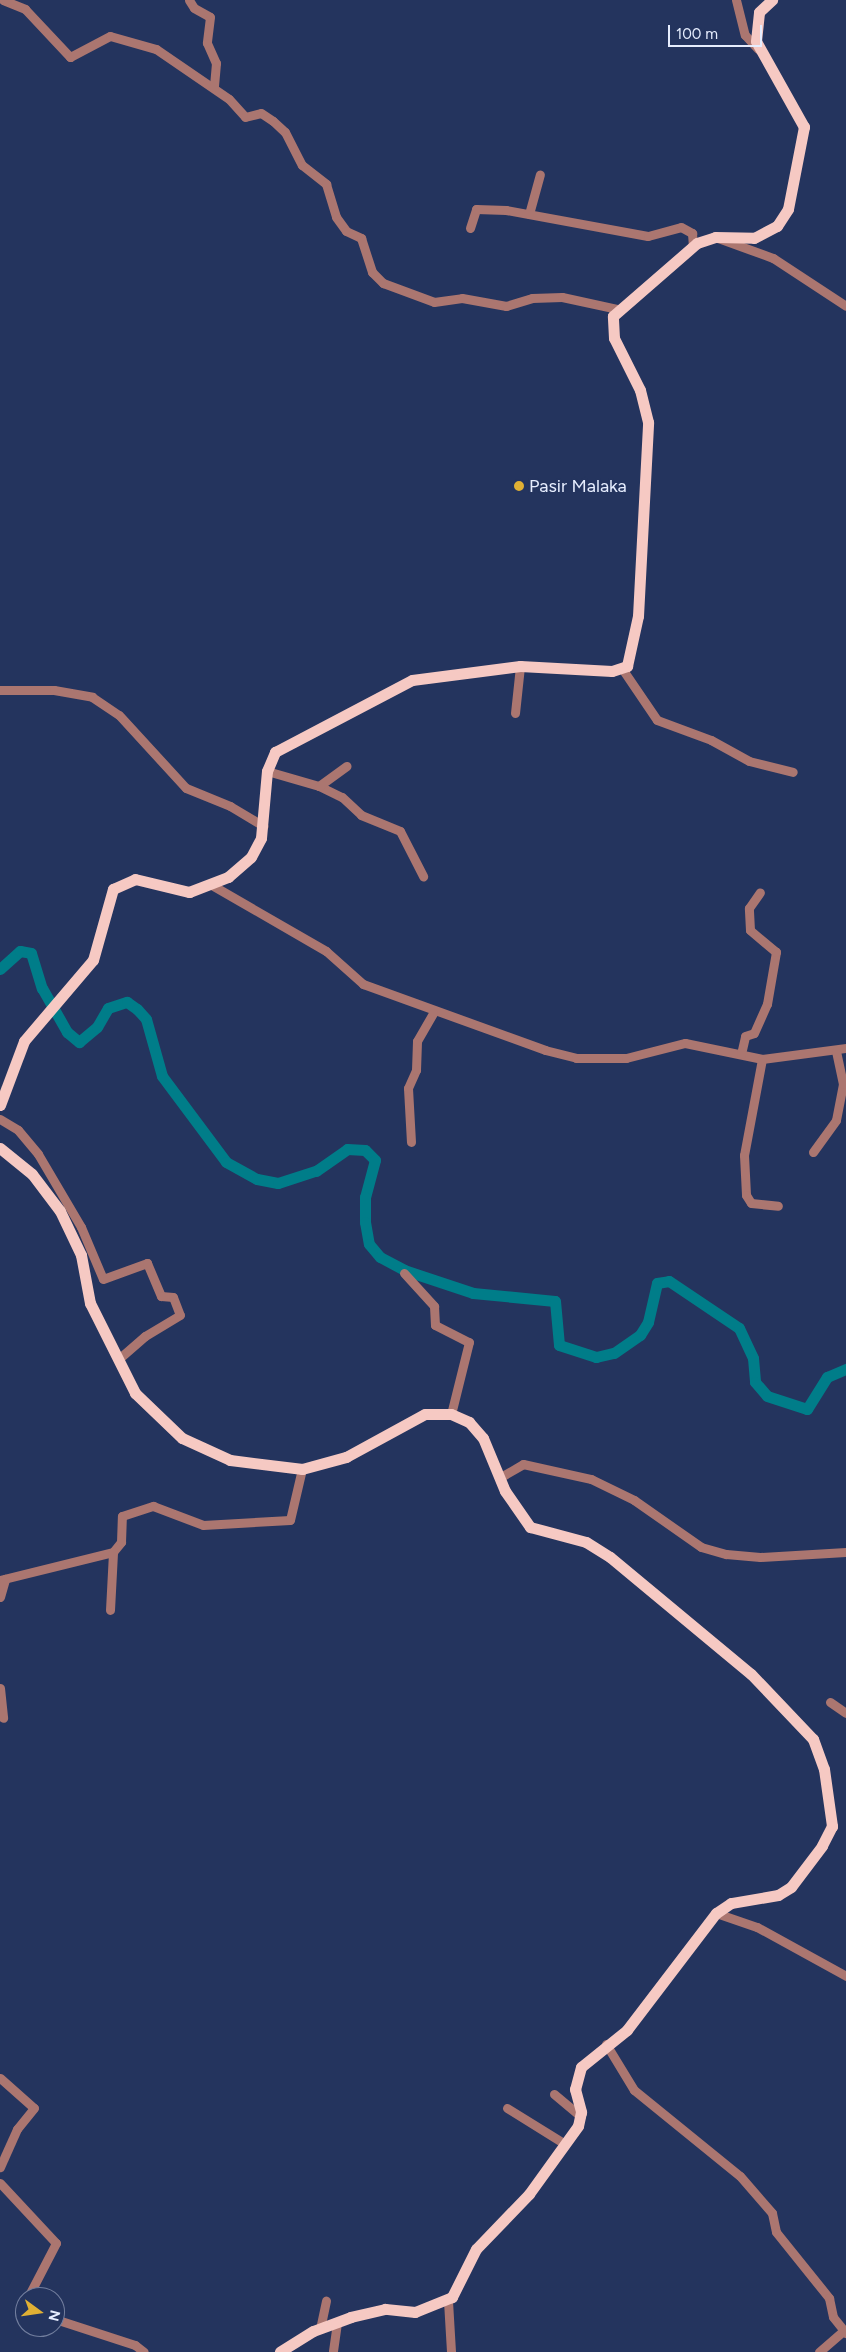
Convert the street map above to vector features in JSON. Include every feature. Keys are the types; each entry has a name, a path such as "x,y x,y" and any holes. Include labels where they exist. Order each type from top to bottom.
{"main road":[{"path":"0,1105 17,1054 46,1011 94,960 109,896 117,885 135,879 189,892 233,874 251,857 263,826 269,760 280,749 390,688 434,675 520,666 623,670 629,660 638,616 648,422 640,390 614,338 611,325 617,309 693,246 715,237 744,240 766,233 784,217 790,200 804,127 758,49 760,12 772,0"},
{"path":"0,1148 32,1174 60,1211 84,1261 90,1303 128,1352 140,1401 182,1438 230,1460 302,1469 346,1457 424,1414 451,1414 478,1431 499,1478 530,1527 586,1542 610,1557 737,1661 815,1742 830,1796 830,1835 791,1887 773,1896 738,1901 716,1913 627,2030 606,2044 578,2072 575,2089 581,2117 565,2144 517,2208 476,2249 460,2287 448,2301 415,2312 375,2310 320,2329 280,2352"}],"street":[{"path":"3,0 25,10 70,57 110,36 166,53 214,87 247,119 262,113 280,127 302,165 326,184 336,217 350,234 361,238 372,272 383,283 434,302 462,298 506,306 532,298 562,297 617,309"},
{"path":"190,0 194,8 210,17 207,43 216,63 214,87"},
{"path":"736,0 745,35 758,49"},
{"path":"529,214 540,174"},
{"path":"470,228 476,209 529,214 648,236 682,227 693,234 693,246"},
{"path":"715,237 773,258 846,306"},
{"path":"515,712 520,666"},
{"path":"623,670 657,720 711,740 749,761 794,772"},
{"path":"0,690 54,690 92,697 120,715 186,788 230,806 263,826"},
{"path":"319,786 347,766"},
{"path":"267,771 319,786 342,797 362,815 400,831 423,876"},
{"path":"210,884 326,952 363,984 432,1013 576,1058 626,1058 685,1043 762,1058 836,1052 846,1048"},
{"path":"741,1054 745,1036 754,1033 767,1004 776,952 750,930 749,908 760,892"},
{"path":"411,1142 408,1088 416,1070 418,1041 432,1013"},
{"path":"813,1152 836,1120 843,1084 836,1052"},
{"path":"762,1058 744,1156 747,1199 778,1206"},
{"path":"0,1119 18,1130 38,1154 81,1227 103,1279 146,1263 161,1296 173,1297 180,1315 128,1352"},
{"path":"404,1273 434,1306 435,1325 469,1342 451,1414"},
{"path":"499,1478 523,1464 591,1479 641,1504 701,1547 726,1554 760,1557 846,1552"},
{"path":"110,1610 113,1552 121,1542 122,1516 153,1506 202,1525 290,1520 302,1469"},
{"path":"0,1597 3,1580 113,1552"},
{"path":"0,1688 3,1718"},
{"path":"830,1702 846,1713"},
{"path":"716,1913 757,1927 846,1976"},
{"path":"606,2044 634,2090 740,2176 772,2213 776,2232 828,2298 833,2317 845,2332 819,2352"},
{"path":"0,2078 34,2108 17,2129 0,2167"},
{"path":"554,2094 581,2117"},
{"path":"507,2108 565,2144"},
{"path":"0,2183 56,2243 33,2287"},
{"path":"320,2329 326,2301"},
{"path":"448,2301 451,2352"},
{"path":"333,2351 337,2322"},
{"path":"65,2323 142,2351"}],"waterway":[{"path":"0,969 20,951 31,953 42,988 67,1032 79,1042 97,1027 108,1008 127,1002 137,1009 146,1019 162,1076 226,1162 257,1179 278,1183 316,1171 347,1149 365,1150 375,1160 365,1197 365,1222 369,1244 380,1257 404,1270 473,1293 555,1301 559,1345 596,1357 614,1353 640,1335 648,1322 657,1283 669,1281 739,1328 753,1358 755,1382 767,1396 807,1409 827,1377 846,1369"}],"place":[{"name":"Pasir Malaka","path":"519,486"}]}
